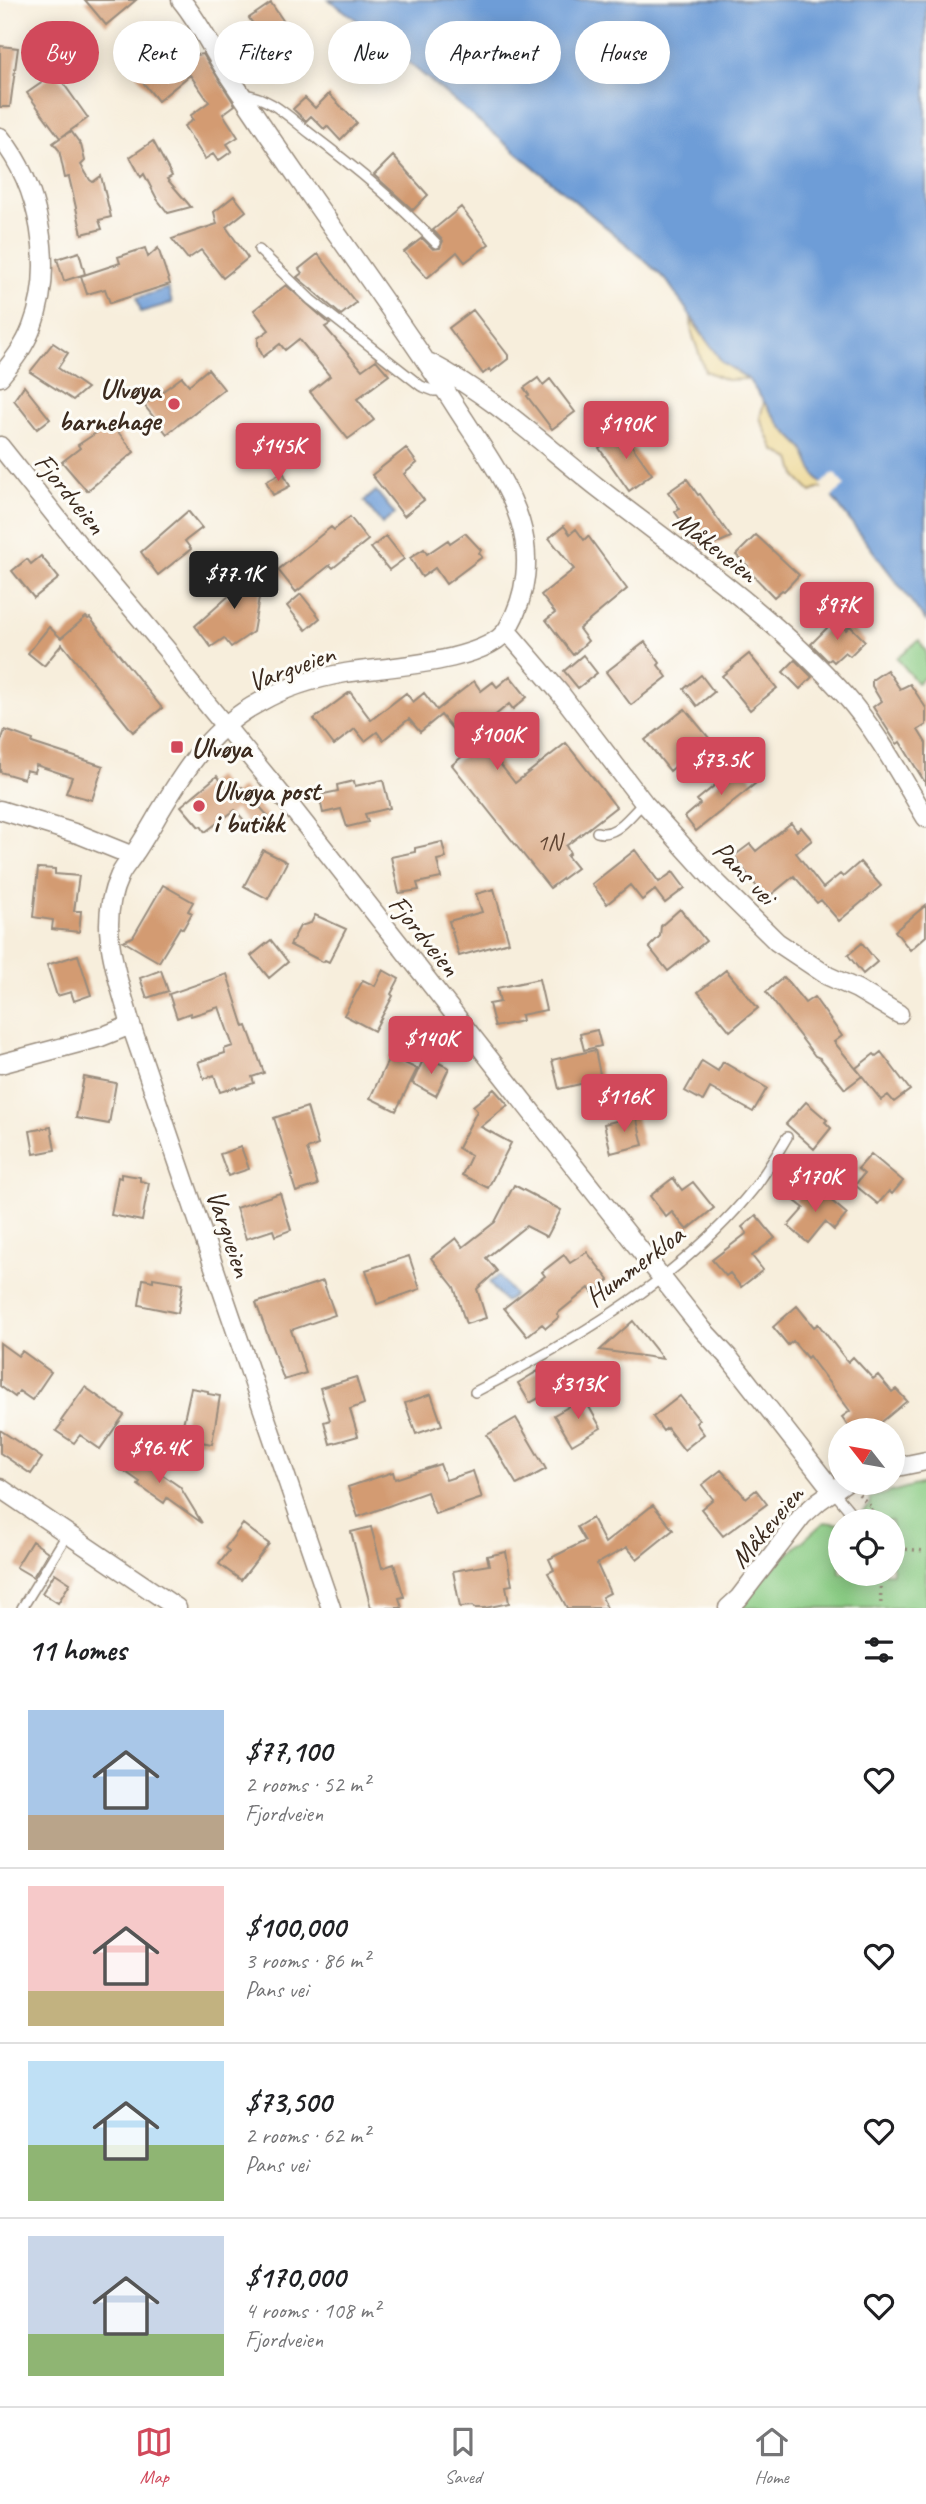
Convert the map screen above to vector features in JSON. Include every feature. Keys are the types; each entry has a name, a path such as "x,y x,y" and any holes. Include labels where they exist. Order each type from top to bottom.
{"street":[{"path":"181,0 242,94 427,361 498,472 523,531 528,563 524,586 507,631"},
{"path":"0,137 26,176 35,205 40,231 42,280 32,328 20,352 0,377"},
{"name":"Måkeveien","path":"427,361 459,379 510,417 762,616 845,695 880,741 926,818"},
{"name":"Fjordveien","path":"0,446 167,650 703,1330 828,1473"},
{"name":"Vargveien","path":"331,1608 131,1025 110,947 110,900 120,874 176,786 199,753 224,725 261,701 305,684 341,674 453,657 487,645 507,631"},
{"name":"Pans vei","path":"507,631 560,693 644,803 711,877 777,942 828,976 857,989 899,1014"},
{"path":"0,810 80,835 133,856"},
{"path":"0,1064 101,1037 131,1025"},
{"path":"905,1465 926,1461"},
{"path":"0,1488 177,1608"},
{"name":"Måkeveien","path":"728,1608 739,1598 802,1516 830,1495"}],"lane":[{"path":"242,94 254,95 272,104 355,166 395,201 436,243"},
{"path":"259,250 311,300 421,386 434,391 446,391"},
{"path":"597,832 613,831 644,803"},
{"name":"Hummerkloa","path":"475,1392 553,1351 635,1297 690,1255 755,1187 787,1138"},
{"path":"22,1608 68,1533"}],"path":[{"path":"905,1549 926,1551"},
{"path":"880,1586 881,1608"}],"green space":[{"path":"919,640 926,652 926,676 917,683 897,658"},
{"path":"926,1482 926,1608 734,1608 778,1563 824,1522 828,1522 828,1586 905,1586 905,1509 865,1509 871,1504 870,1498 905,1495 905,1488"}],"sand":[{"path":"691,320 722,362 748,379 727,380 705,371 692,333"},
{"path":"764,402 781,426 804,449 814,473 825,486 811,492 797,478 791,459 774,450 760,418"}],"water":[{"path":"329,0 926,0 926,621 814,473 803,448 781,426 748,379 722,362 667,281 434,84 561,84 561,21 425,21 425,76 411,65 411,21 358,21"},
{"path":"168,288 172,303 141,312 137,298"},
{"path":"376,491 395,514 382,524 364,501"},
{"path":"499,1275 514,1295 505,1302 489,1283"}],"pier":[{"path":"834,473 845,486 830,498 820,485"}],"building":[{"path":"85,0 136,0 106,25"},
{"path":"271,3 283,21 251,21 249,18"},
{"path":"0,46 18,48 10,107 0,107"},
{"path":"200,54 203,54 214,72 214,84 222,84 235,105 223,114 238,137 227,144 232,151 218,161 213,154 205,159 184,126 193,120 190,116 209,102 196,84 200,84"},
{"path":"40,84 64,84 88,118 60,138 27,93"},
{"path":"144,84 179,84 158,101"},
{"path":"329,94 357,123 340,140 327,126 324,129 311,116 306,121 293,109 305,98 315,108"},
{"path":"71,131 81,145 85,161 81,165 90,180 93,182 101,176 111,217 99,220 102,229 82,234 69,177 65,178 59,150 53,143"},
{"path":"153,141 172,176 167,179 191,207 168,213 144,174 141,177 130,157"},
{"path":"393,156 428,195 413,210 374,175"},
{"path":"234,196 246,211 226,227 248,258 223,278 201,250 188,259 172,239 217,224 214,212"},
{"path":"461,207 489,244 465,262 457,252 427,278 404,252 422,238 433,249 440,248 443,241 433,230"},
{"path":"145,248 148,257 158,248 170,284 110,303 105,289 87,294 81,276 120,263 118,257"},
{"path":"79,252 85,274 64,281 57,259"},
{"path":"318,254 356,303 341,315 297,277 302,273 299,269"},
{"path":"286,285 330,324 325,327 362,370 376,360 389,375 357,399 374,420 348,439 310,392 330,376 299,339 285,350 280,344 263,357 258,346 258,338 269,330 254,310"},
{"path":"473,310 508,355 508,359 491,372 489,369 483,374 449,328"},
{"path":"53,343 68,353 58,368 87,388 73,400 30,372"},
{"path":"208,369 224,389 167,434 144,405 182,377 189,385"},
{"path":"538,378 543,385 550,379 575,412 552,429 524,388"},
{"path":"24,386 50,419 37,429 14,400"},
{"path":"111,423 134,452 87,491 62,462 80,448 78,445"},
{"path":"622,432 652,474 629,491 599,448"},
{"path":"406,448 417,463 404,474 424,500 404,516 372,475"},
{"path":"283,472 290,486 273,495 266,481"},
{"path":"687,479 731,537 702,550 675,512 680,509 668,492"},
{"path":"188,511 202,528 185,541 191,549 158,575 141,552"},
{"path":"350,517 368,540 333,568 330,565 296,592 278,570 331,527 334,530"},
{"path":"564,526 570,534 576,529 584,540 588,536 627,589 579,629 588,641 573,655 546,620 555,613 541,595 574,569 549,538"},
{"path":"465,533 481,550 479,553 482,557 446,584 435,568 422,577 410,558 424,549 427,554"},
{"path":"756,535 799,575 784,591 774,597 736,555"},
{"path":"386,536 404,559 389,570 371,548"},
{"path":"41,556 59,578 34,598 12,571 27,559 31,564"},
{"path":"247,563 262,581 253,632 231,647 224,638 211,647 195,626 239,587 230,576"},
{"path":"301,594 320,618 306,630 287,606"},
{"path":"86,617 90,618 162,708 133,732 62,644 44,666 28,653 49,627 61,638"},
{"path":"835,620 846,630 850,626 865,641 850,656 845,652 834,662 831,659 828,661 811,644"},
{"path":"645,642 667,677 631,705 606,672"},
{"path":"749,654 777,688 750,710 722,676"},
{"path":"583,655 597,673 578,688 564,671"},
{"path":"795,660 812,677 800,689 783,672"},
{"path":"887,670 900,689 910,684 926,708 926,725 918,730 926,743 926,784 900,742 897,744 873,707 881,701 872,686 872,680"},
{"path":"701,675 714,692 697,706 684,689"},
{"path":"510,676 527,697 513,709 509,704 475,732 515,783 566,743 616,807 566,846 570,853 567,856 577,868 550,888 452,765 470,750 441,715 420,732 409,719 383,740 377,732 365,741 355,729 334,745 314,719 350,692 371,720 406,693 413,702 424,693 437,710 474,681 481,691 493,682 497,687"},
{"path":"685,709 709,738 670,771 645,740"},
{"path":"5,730 33,740 32,743 103,766 92,800 66,793 72,777 36,765 34,772 26,770 24,779 0,772 0,744"},
{"path":"741,764 756,783 696,831 685,817 700,804 697,800"},
{"path":"217,776 232,795 242,787 268,816 252,829 235,810 205,832 181,806"},
{"path":"383,780 390,808 365,814 368,822 347,827 341,809 323,813 319,795 338,791 337,785 354,781 355,786"},
{"path":"791,823 797,831 801,827 812,840 796,853 823,888 840,874 843,877 860,862 881,886 839,921 821,900 817,903 794,876 766,899 734,856 750,844 756,851"},
{"path":"442,842 446,858 437,860 441,878 417,883 419,890 399,893 391,857"},
{"path":"263,850 287,862 268,899 244,886"},
{"path":"635,850 659,882 673,872 685,888 665,903 655,890 642,900 630,885 607,904 592,884"},
{"path":"38,868 55,869 55,874 79,876 74,911 81,911 79,932 52,929 53,920 33,917"},
{"path":"163,885 193,902 188,911 192,913 183,929 180,927 159,962 123,941 133,937"},
{"path":"494,889 509,942 459,956 449,921 482,912 476,894"},
{"path":"926,905 926,936 910,950 895,931"},
{"path":"680,909 706,941 668,971 649,947 660,936 661,926"},
{"path":"315,915 346,929 329,962 323,962 290,945 300,926 311,923"},
{"path":"271,940 288,962 269,978 251,956"},
{"path":"862,943 877,962 863,974 848,955"},
{"path":"78,955 91,995 74,1001 71,992 57,996 47,965"},
{"path":"161,970 168,991 147,998 140,978"},
{"path":"383,970 399,979 374,1031 344,1015 363,980 375,986"},
{"path":"726,970 758,1008 730,1031 698,992"},
{"path":"227,974 244,1027 247,1026 264,1073 252,1077 254,1083 220,1092 214,1075 204,1079 198,1062 225,1053 224,1049 233,1046 219,1007 177,1018 169,994"},
{"path":"784,977 805,1003 814,997 842,1036 834,1042 862,1076 845,1089 820,1058 815,1056 766,992"},
{"path":"539,979 546,1010 521,1015 522,1021 495,1027 489,1004 500,1002 497,988"},
{"path":"597,1030 601,1046 584,1050 580,1034"},
{"path":"595,1050 601,1079 559,1089 552,1060"},
{"path":"881,1052 910,1090 894,1102 888,1095 881,1100 856,1068"},
{"path":"390,1056 417,1069 396,1111 370,1098"},
{"path":"425,1056 449,1068 436,1096 412,1083"},
{"path":"702,1061 718,1071 723,1062 767,1088 753,1112 710,1088 703,1101 685,1091"},
{"path":"84,1077 116,1083 109,1124 76,1118"},
{"path":"643,1083 645,1092 654,1090 659,1110 627,1118 622,1099"},
{"path":"494,1089 508,1105 481,1127 511,1143 488,1188 462,1175 471,1156 458,1148 477,1111 473,1106"},
{"path":"806,1102 827,1120 825,1122 831,1128 814,1149 786,1124"},
{"path":"307,1107 318,1145 307,1149 318,1185 296,1192 274,1118"},
{"path":"636,1116 643,1145 611,1153 604,1124"},
{"path":"51,1127 55,1150 34,1154 30,1131"},
{"path":"241,1147 249,1169 228,1176 220,1154"},
{"path":"871,1154 903,1181 892,1194 889,1191 878,1204 855,1185 864,1174 858,1169"},
{"path":"121,1174 140,1177 140,1181 149,1183 142,1221 111,1215 118,1177 121,1178"},
{"path":"673,1178 682,1190 693,1182 714,1208 687,1230 672,1212 666,1217 650,1196"},
{"path":"810,1183 847,1214 834,1230 825,1222 808,1243 788,1226 804,1208 795,1201"},
{"path":"514,1185 561,1210 547,1237 526,1226 486,1258 497,1271 477,1289 486,1318 466,1324 454,1287 431,1258 456,1238 463,1247 495,1222"},
{"path":"280,1193 291,1230 275,1236 273,1230 246,1239 236,1208"},
{"path":"756,1215 775,1238 752,1256 763,1270 741,1287 730,1273 726,1276 712,1260 747,1233 742,1227"},
{"path":"587,1252 609,1280 593,1293 589,1288 557,1314 559,1317 546,1328 542,1324 527,1336 504,1308 545,1276 542,1272 564,1255 570,1263"},
{"path":"409,1256 420,1289 377,1304 366,1270"},
{"path":"153,1278 183,1283 178,1313 139,1305 143,1279 153,1281"},
{"path":"323,1281 335,1315 291,1330 306,1373 284,1380 256,1303"},
{"path":"797,1306 814,1327 818,1324 848,1362 853,1357 873,1379 878,1375 892,1392 896,1389 907,1401 886,1418 843,1418 850,1411 809,1356 807,1358 793,1341 788,1345 773,1327"},
{"path":"633,1321 663,1359 600,1350"},
{"path":"0,1343 18,1356 22,1351 51,1372 32,1400 19,1391 15,1397 0,1386"},
{"path":"538,1371 550,1392 530,1403 518,1383"},
{"path":"356,1377 364,1404 350,1409 358,1436 330,1444 324,1422 330,1420 320,1388"},
{"path":"85,1387 124,1415 100,1449 80,1435 74,1443 56,1431"},
{"path":"191,1388 220,1396 212,1444 180,1438"},
{"path":"431,1394 442,1425 416,1434 405,1403"},
{"path":"680,1396 699,1420 696,1423 704,1434 684,1450 667,1428 663,1431 653,1417"},
{"path":"584,1398 601,1428 572,1445 554,1415"},
{"path":"516,1418 546,1469 517,1485 487,1435"},
{"path":"0,1430 42,1458 31,1474 0,1453"},
{"path":"134,1455 180,1487 202,1523 167,1498 164,1503 138,1485 140,1482 123,1470"},
{"path":"440,1464 446,1480 473,1471 482,1498 435,1514 427,1492 358,1517 348,1487 393,1472 395,1479"},
{"path":"721,1470 746,1498 756,1490 767,1504 723,1536 701,1509 713,1499 702,1485"},
{"path":"653,1505 673,1530 637,1559 627,1547 597,1564 610,1593 602,1597 607,1608 567,1608 548,1573 554,1570 549,1559 585,1541 577,1527 592,1518 605,1543"},
{"path":"243,1524 269,1544 241,1580 219,1564 229,1551 225,1548"},
{"path":"371,1527 382,1568 394,1564 404,1597 399,1598 402,1608 371,1608 351,1532"},
{"path":"32,1541 48,1552 33,1577 16,1567"},
{"path":"506,1552 512,1585 506,1586 509,1603 485,1608 460,1607 453,1571 489,1565 487,1556"},
{"path":"55,1573 70,1583 58,1603 42,1593"}],"place":[{"name":"Ulvøya barnehage","path":"174,404"},
{"name":"Ulvøya","path":"177,747"},
{"name":"Ulvøya post i butikk","path":"199,806"}]}
